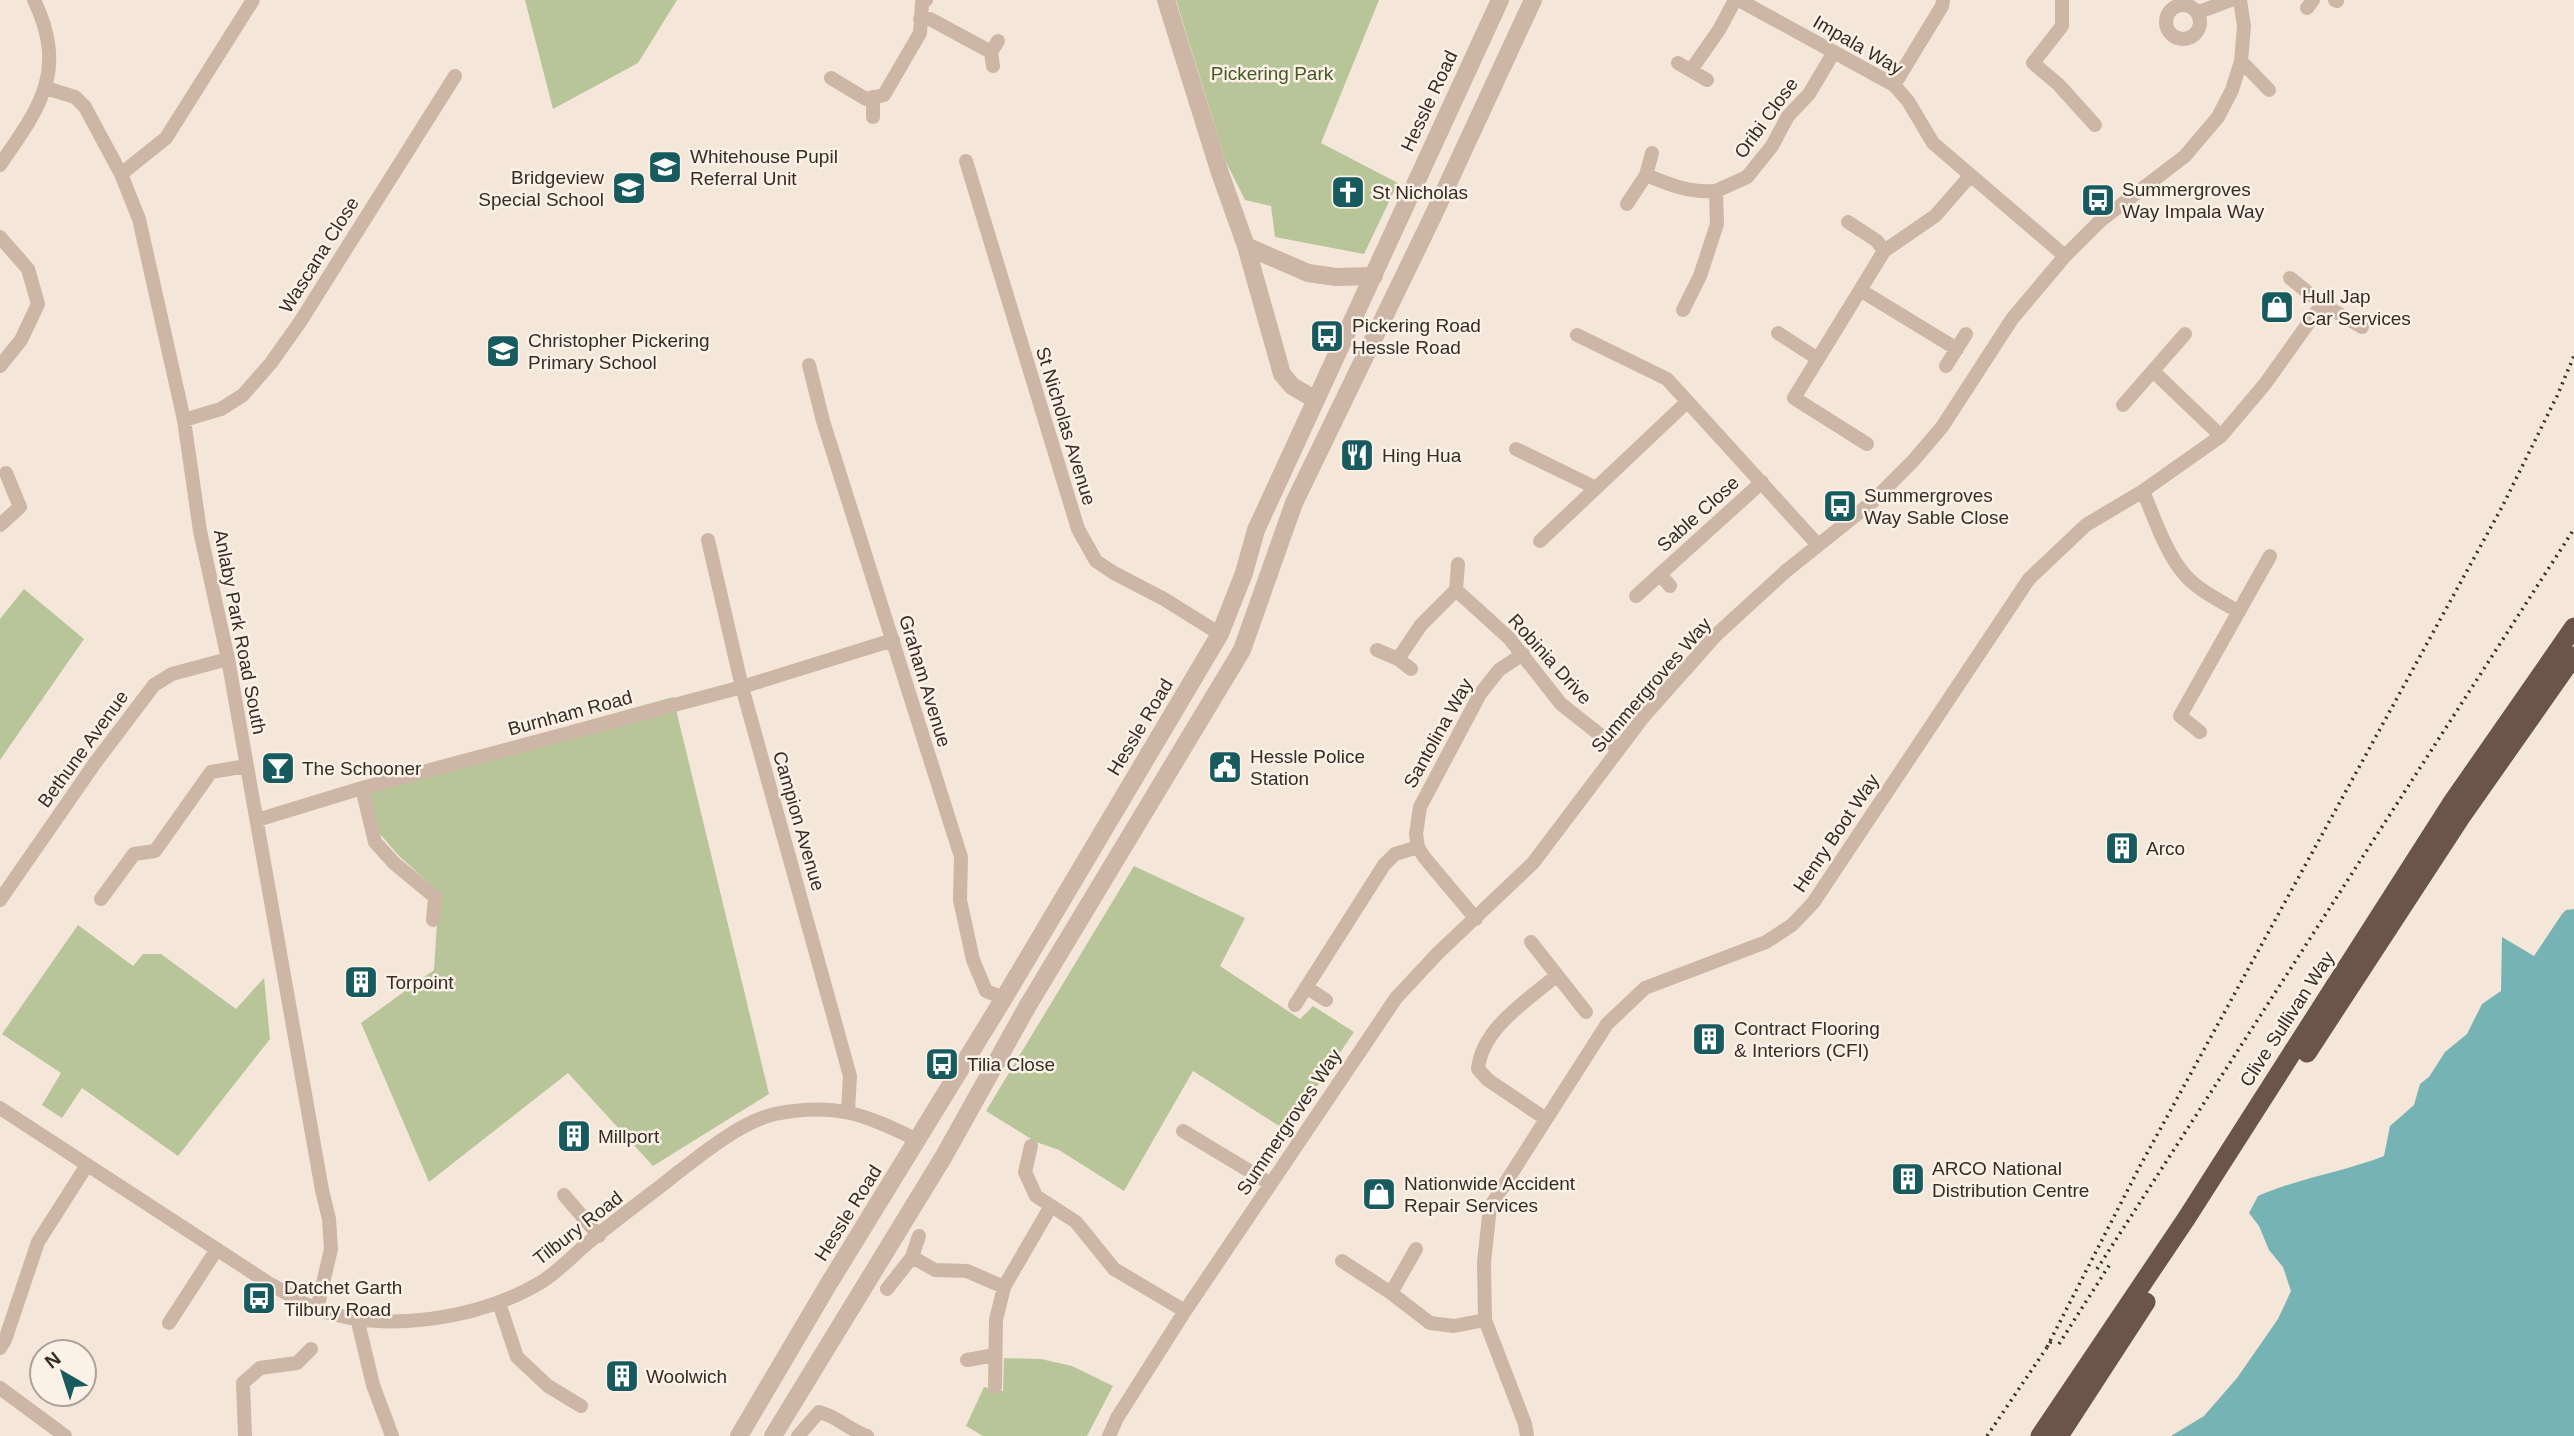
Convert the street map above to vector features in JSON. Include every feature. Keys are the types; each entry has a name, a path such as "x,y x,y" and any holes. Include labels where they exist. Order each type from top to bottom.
{"highway":[{"name":"Clive Sullivan Way","path":"2040,1436 2186,1219 2451,804 2574,627"},
{"name":"Clive Sullivan Way","path":"2059,1436 2461,817 2574,656"}],"street":[{"path":"0,165 34,116 46,88 50,64 48,36 34,0"},
{"path":"121,174 166,138 253,0"},
{"path":"1166,0 1220,173 1246,246 1282,374 1292,386 1316,400"},
{"name":"Hessle Road","path":"738,1436 1004,998 1220,634 1244,573 1256,530 1500,0"},
{"path":"774,1436 944,1156 1027,1007 1242,650 1294,503 1432,218 1533,0"},
{"path":"1707,80 1685,66 1719,30 1737,0"},
{"name":"Impala Way","path":"1737,0 1894,85 1908,101 1933,143 2065,256"},
{"path":"1894,85 1942,6 1943,0"},
{"path":"2062,0 2062,26 2033,63 2057,84 2095,125"},
{"path":"2199,12 2231,0"},
{"name":"Summergroves Way","path":"1109,1436 1117,1418 1185,1311 1396,998 1533,863 1618,749 1716,635 1818,545 1871,503 1913,461 1942,427 2012,319 2065,256 2100,221 2185,156 2218,117 2232,90 2241,61 2244,26 2240,0"},
{"path":"831,78 866,99 884,95 920,33 922,1"},
{"path":"920,19 930,19 994,53"},
{"name":"Oribi Close","path":"1646,175 1674,187 1698,192 1716,191 1747,177 1772,146 1788,116 1809,94 1834,52"},
{"path":"2241,61 2269,90"},
{"name":"Wascana Close","path":"184,420 221,408 243,395 271,363 300,322 455,76"},
{"name":"Anlaby Park Road South","path":"46,88 75,97 85,107 121,174 139,219 184,420 200,531 228,659 329,1219 331,1249 317,1309"},
{"path":"873,97 873,117"},
{"path":"1627,204 1646,175 1652,153"},
{"name":"St Nicholas Avenue","path":"966,161 1077,529 1096,561 1220,634"},
{"path":"1867,443 1794,398 1884,251 1935,216 1970,176"},
{"path":"1684,310 1700,276 1717,224 1716,191"},
{"path":"1848,222 1877,242 1884,251"},
{"path":"0,237 28,269 38,304 21,340 0,366"},
{"path":"1246,246 1308,273 1336,277 1374,276"},
{"path":"2290,278 2322,304 2362,327"},
{"path":"1860,290 1957,349"},
{"name":"Henry Boot Way","path":"1527,1436 1525,1424 1485,1320 1484,1262 1490,1206 1607,1024 1645,988 1766,942 1792,925 1814,903 2029,579 2086,525 2143,491 2221,436 2265,384 2322,304"},
{"path":"1777,333 1818,359"},
{"path":"1946,366 1966,334"},
{"path":"2123,405 2185,334"},
{"name":"Sable Close","path":"1577,335 1667,379 1818,545"},
{"name":"Graham Avenue","path":"809,365 823,421 961,857 960,900 973,960 986,991 1004,998"},
{"path":"2154,372 2221,436"},
{"path":"1540,541 1594,487 1687,402"},
{"path":"1516,449 1594,487"},
{"path":"0,526 20,507 6,473"},
{"name":"Sable Close","path":"1636,596 1762,482"},
{"path":"2143,491 2162,535 2183,573 2196,586 2239,612"},
{"name":"Campion Avenue","path":"708,540 742,687 850,1076 848,1111"},
{"path":"2200,732 2179,716 2270,556"},
{"path":"1398,659 1421,625 1456,590 1458,564"},
{"name":"Sable Close","path":"1660,574 1670,586"},
{"name":"Robinia Drive","path":"1456,590 1509,638 1561,704 1618,749"},
{"name":"Burnham Road","path":"257,820 362,788 742,687 892,640"},
{"path":"1377,650 1398,659 1411,669"},
{"name":"Santolina Way","path":"1418,847 1416,834 1420,807 1480,694 1499,670 1523,654"},
{"name":"Bethune Avenue","path":"0,900 95,763 154,685 172,674 228,659"},
{"path":"101,899 134,854 155,850 211,772 246,766"},
{"path":"362,788 376,842 394,863 435,897 433,920"},
{"path":"1295,1005 1384,865 1395,854 1418,847 1476,919"},
{"path":"1531,943 1586,1012"},
{"path":"1546,1119 1488,1080 1478,1069 1480,1054 1500,1025 1556,976"},
{"path":"1306,987 1326,1000"},
{"name":"Tilbury Road","path":"0,1108 270,1284 317,1309 378,1321 429,1319 499,1303 541,1282 568,1264 584,1247 691,1163 751,1122 773,1115 816,1109 848,1111 880,1121 917,1140"},
{"path":"1183,1131 1270,1184"},
{"path":"1031,1146 1025,1172 1036,1196 1076,1222 1114,1269 1185,1311"},
{"path":"0,1348 38,1242 87,1165"},
{"path":"564,1195 598,1236"},
{"path":"995,1387 996,1320 1004,1287 1051,1206"},
{"path":"887,1289 912,1257 919,1236"},
{"path":"169,1323 217,1249"},
{"path":"1391,1293 1416,1249"},
{"path":"912,1257 935,1270 967,1271 1004,1287"},
{"path":"1342,1261 1430,1323 1454,1326 1485,1320"},
{"path":"499,1303 517,1357 548,1386 581,1406"},
{"path":"357,1318 373,1385 392,1436"},
{"path":"245,1436 243,1382 260,1368 297,1363 312,1349"},
{"path":"967,1360 995,1355"},
{"path":"0,1388 65,1436"},
{"path":"798,1436 818,1412 830,1414 867,1436"}],"green space":[{"path":"525,0 677,0 638,63 553,109"},
{"name":"Pickering Park","path":"1176,0 1379,0 1321,143 1398,183 1364,254 1275,237 1271,206 1245,200 1226,162"},
{"path":"24,589 84,639 0,760 0,619"},
{"path":"673,697 769,1094 653,1166 568,1073 429,1182 361,1023 434,970 439,892 399,856 380,834 367,782"},
{"path":"1134,866 1245,918 1220,966 1300,1019 1313,1006 1354,1032 1287,1131 1193,1071 1124,1191 1059,1150 1036,1142 986,1111"},
{"path":"78,925 133,966 143,954 161,954 236,1009 264,978 270,1039 178,1156 82,1088 62,1118 42,1105 61,1073 2,1034"},
{"path":"1004,1358 1041,1359 1072,1366 1113,1386 1087,1436 983,1436 966,1426 984,1387 1003,1391"}],"water":[{"path":"2574,909 2574,1436 2171,1436 2204,1416 2237,1378 2278,1319 2291,1291 2283,1267 2269,1250 2259,1226 2249,1213 2258,1196 2384,1156 2390,1126 2414,1105 2420,1084 2429,1077 2445,1052 2467,1034 2482,1004 2501,991 2502,937 2534,956 2562,914 2566,910"}],"railway":[{"path":"2047,1347 2140,1166 2502,507 2574,356"},
{"path":"2097,1269 2574,529"},
{"path":"2059,1344 2110,1264"},
{"path":"1987,1436 2052,1340"}],"place":[{"name":"Whitehouse Pupil Referral Unit","path":"665,167"},
{"name":"Bridgeview Special School","path":"629,188"},
{"name":"St Nicholas","path":"1348,192"},
{"name":"Summergroves Way Impala Way","path":"2098,200"},
{"name":"Hull Jap Car Services","path":"2277,307"},
{"name":"Pickering Road Hessle Road","path":"1327,336"},
{"name":"Christopher Pickering Primary School","path":"503,351"},
{"name":"Hing Hua","path":"1357,455"},
{"name":"Summergroves Way Sable Close","path":"1840,506"},
{"name":"Hessle Police Station","path":"1225,767"},
{"name":"The Schooner","path":"278,768"},
{"name":"Arco","path":"2122,848"},
{"name":"Torpoint","path":"361,982"},
{"name":"Contract Flooring & Interiors (CFI)","path":"1709,1039"},
{"name":"Tilia Close","path":"942,1064"},
{"name":"Millport","path":"574,1136"},
{"name":"ARCO National Distribution Centre","path":"1908,1179"},
{"name":"Nationwide Accident Repair Services","path":"1379,1194"},
{"name":"Datchet Garth Tilbury Road","path":"259,1298"},
{"name":"Woolwich","path":"622,1376"}]}
